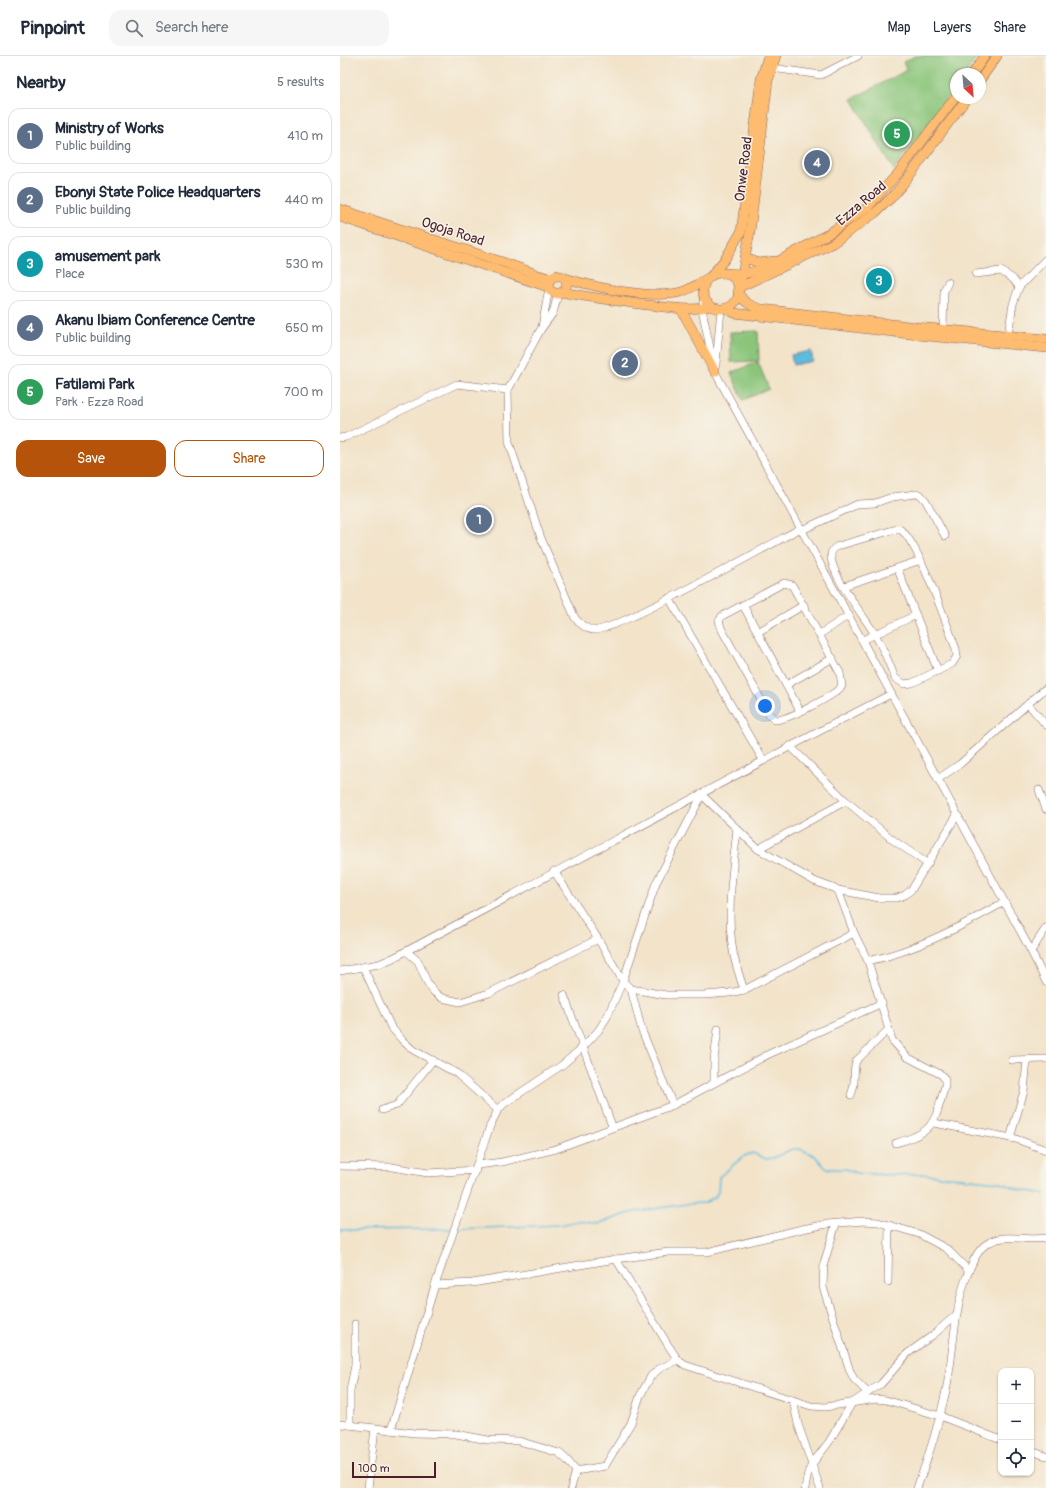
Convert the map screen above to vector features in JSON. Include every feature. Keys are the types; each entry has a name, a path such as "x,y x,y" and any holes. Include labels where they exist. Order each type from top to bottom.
{"main road":[{"name":"Onwe Road","path":"738,289 746,258 761,79 768,56"},
{"name":"Onwe Road","path":"710,277 725,259 741,232 768,81 776,56"},
{"path":"976,68 985,56"},
{"path":"986,72 997,56"},
{"name":"Ezza Road","path":"725,273 743,274 764,269 777,260 828,234 868,207 899,172 950,104"},
{"name":"Ezza Road","path":"738,289 833,243 854,229 892,198 963,104"},
{"path":"899,172 907,179"},
{"name":"Ogoja Road","path":"340,209 489,257 546,278 561,277 596,288 659,294 679,292 710,277"},
{"name":"Ogoja Road","path":"340,217 549,288"},
{"path":"746,258 759,263 777,260"},
{"path":"711,306 704,297 703,289 710,277 719,273 725,273 735,280 744,302 752,307 942,330 1046,339"},
{"path":"560,293 567,284 561,277 549,280 549,288 553,292 592,298 681,309 702,309 711,306 724,308 734,312 918,335 1046,348"},
{"path":"724,308 734,302 738,289"},
{"path":"681,309 715,372"}],"street":[{"path":"772,68 821,75 858,56"},
{"path":"1008,335 1013,304 1019,287 1046,259"},
{"path":"976,274 1001,271 1013,279 1019,287"},
{"path":"942,330 944,291 948,282"},
{"path":"541,329 549,288"},
{"path":"560,293 553,313 541,329 508,390 509,442 541,538 576,618 583,626 593,631 606,629 802,529 858,504 875,503 892,497 920,494 926,501 945,536"},
{"path":"704,297 702,309 715,372 863,640 1031,951 1046,982"},
{"path":"715,372 724,308"},
{"path":"340,438 346,437 457,384 508,390"},
{"path":"893,530 899,530 906,534 921,560 956,649 955,661 912,683 904,684 899,682 896,678 875,634 833,566 831,555 834,548 838,546 893,530"},
{"path":"844,586 898,570 921,560"},
{"path":"898,570 938,671"},
{"path":"788,583 796,590 833,658 840,673 842,686 832,694 800,711 780,720 772,718 722,630 720,618 743,605 780,585 788,583"},
{"path":"669,598 763,760"},
{"path":"743,605 800,711"},
{"path":"758,632 804,605"},
{"path":"820,634 849,615"},
{"path":"863,640 916,615"},
{"path":"786,685 833,658"},
{"path":"938,779 960,764 1046,688"},
{"path":"340,971 379,964 406,951 554,871 702,795 763,760 892,694"},
{"path":"1028,704 1046,725"},
{"path":"790,746 846,801 893,840 928,864"},
{"path":"1039,790 1046,809"},
{"path":"702,795 758,849 814,881 838,890 879,898 897,898 905,895 912,889 957,815"},
{"path":"391,1430 435,1285 477,1168 490,1126 498,1110 518,1093 562,1065 583,1047 598,1031 607,1017 623,981 656,883 702,795"},
{"path":"758,849 846,801"},
{"path":"737,829 730,905 731,935 737,968 744,990"},
{"path":"554,871 623,981 631,989 642,1032 673,1105"},
{"path":"838,890 854,933 868,961 882,1003 888,1030 895,1045 907,1057 938,1072 945,1080 946,1086 934,1123 921,1135 896,1143"},
{"path":"868,961 883,958 944,934 968,923 1004,902"},
{"path":"1031,951 1046,928"},
{"path":"631,989 666,995 698,995 728,993 744,990 854,933"},
{"path":"406,951 418,961 427,982 434,992 442,998 460,1002 489,993 598,939"},
{"path":"363,966 391,1027 403,1041 413,1050 456,1073 498,1110"},
{"path":"564,995 612,1126"},
{"path":"340,1166 392,1167 428,1173 477,1168 556,1149 612,1126 673,1105 775,1051 882,1003"},
{"path":"714,1082 714,1060 718,1029"},
{"path":"851,1095 855,1085 854,1067 856,1061 888,1030"},
{"path":"1012,1060 1046,1059"},
{"path":"382,1110 397,1105 433,1060"},
{"path":"1010,1138 1024,1091 1027,1060"},
{"path":"934,1123 1010,1138 1046,1150"},
{"path":"435,1285 472,1283 616,1259 669,1252 707,1252 802,1229 864,1222 878,1222 919,1234 946,1250 969,1271"},
{"path":"836,1224 824,1263 823,1287 850,1371 854,1379 868,1393"},
{"path":"888,1282 889,1226"},
{"path":"917,1488 940,1416 947,1386 958,1302 969,1271 979,1250 996,1239 1011,1236 1040,1240 1046,1238"},
{"path":"616,1259 678,1360 693,1369 811,1406 825,1407 876,1399 886,1400 940,1416 998,1439"},
{"path":"805,1488 808,1473 812,1464 829,1442 852,1403 881,1384 908,1353 933,1335 956,1315"},
{"path":"350,1425 350,1391 355,1365 355,1324"},
{"path":"576,1471 605,1466 609,1463 617,1445 631,1423 640,1396 651,1376 659,1369 678,1360"},
{"path":"793,1400 820,1488"},
{"path":"340,1424 414,1433 456,1434 488,1440 519,1441 559,1453 576,1471"},
{"path":"368,1488 375,1428"},
{"path":"1034,1452 1046,1456"},
{"path":"571,1488 576,1471"}],"green space":[{"path":"915,56 978,56 969,68 950,68 950,94 894,170 852,99 907,70 903,62"},
{"path":"758,331 759,361 731,362 730,332"},
{"path":"758,362 769,389 743,400 731,373"}],"water":[{"path":"811,351 813,361 793,365 791,355"}],"waterway":[{"path":"456,1229 559,1225 579,1221 597,1224 633,1212 686,1204 705,1203 715,1197 718,1192 719,1177 744,1156 753,1153 766,1159 773,1158 792,1149 800,1149 815,1156 829,1169 846,1169 856,1173 886,1175 922,1174 999,1182 1021,1190 1046,1194"},
{"path":"340,1230 452,1229"}],"place":[{"name":"Fatilami Park","path":"897,134"},
{"name":"Akanu Ibiam Conference Centre","path":"817,163"},
{"name":"amusement park","path":"879,281"},
{"name":"Ebonyi State Police Headquarters","path":"625,363"},
{"name":"Ministry of Works","path":"479,520"}]}
